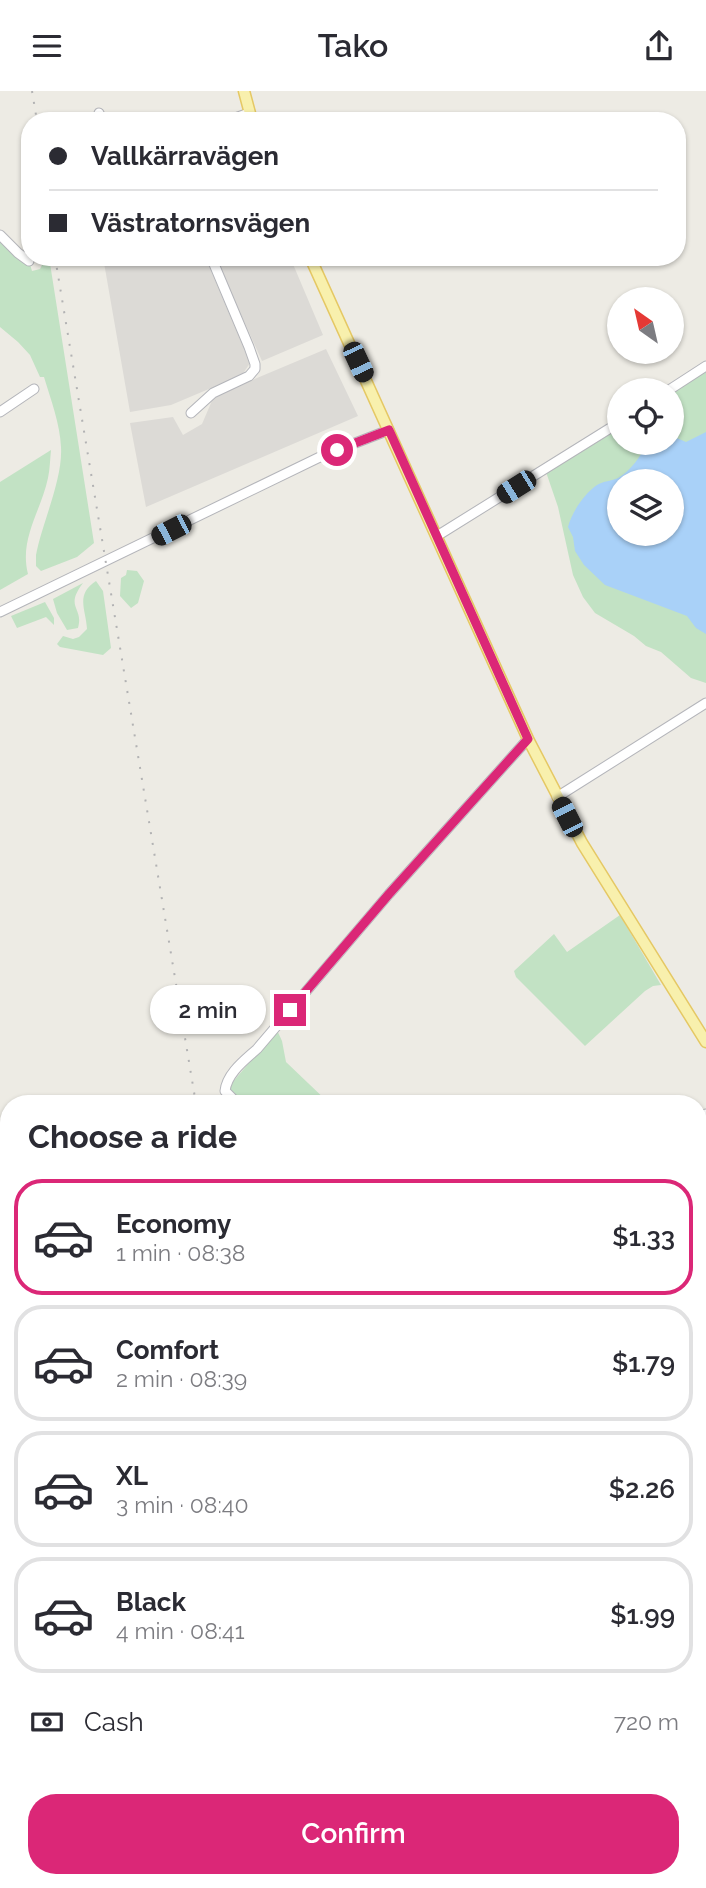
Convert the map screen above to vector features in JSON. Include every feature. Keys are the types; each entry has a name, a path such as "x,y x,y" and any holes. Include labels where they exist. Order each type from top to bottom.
{"main road":[{"path":"244,91 250,112"},
{"path":"314,266 528,739 557,797 587,851 706,1042"}],"street":[{"path":"0,235 21,254"},
{"path":"191,412 213,393 249,376 255,369 249,347 215,266"},
{"path":"684,380 706,366"},
{"path":"0,412 34,389"},
{"path":"0,612 324,455 389,430"},
{"path":"437,536 607,430"},
{"path":"557,797 706,703"},
{"path":"229,1095 225,1091 226,1085 235,1070 257,1049 389,894 528,739"}],"shaded area":[{"path":"105,266 209,266 250,363 242,375 171,405 130,412"},
{"path":"219,266 294,266 323,335 262,361"},
{"path":"326,349 358,416 146,507 130,423 173,417 183,435 202,424 214,396"}],"green space":[{"path":"0,236 21,254 21,266 30,266 32,271 42,266 50,266 94,543 77,557 41,571 36,566 36,555 59,473 60,438 44,377 40,377 30,355 0,327"},
{"path":"706,370 706,683 691,678 661,652 646,646 595,613 583,597 573,575 558,507 546,472 607,434 607,455 684,455 684,384"},
{"path":"51,450 45,490 26,549 28,574 0,590 0,482"},
{"path":"127,570 137,571 144,581 138,603 131,608 120,596 121,578 126,575"},
{"path":"96,581 103,591 111,648 103,655 60,647 57,644 63,636 73,639 87,629 84,597"},
{"path":"83,583 75,598 79,616 78,628 67,630 57,613 53,599"},
{"path":"45,602 54,618 54,625 46,617 17,628 11,616"},
{"path":"620,915 661,985 645,991 585,1046 516,977 514,971 554,934 567,952"},
{"path":"277,1030 286,1062 321,1095 234,1095 230,1091 231,1084"}],"water":[{"path":"706,432 706,634 696,628 687,616 605,585 584,565 575,551 568,527 576,509 588,493 607,482 607,546 684,546 684,469 629,469 640,455 684,455 684,441"}],"railway":[{"path":"32,91 36,112"},
{"path":"56,266 195,1095"}],"route":[{"path":"290,1010 389,894 528,739 389,430 337,450"}]}
